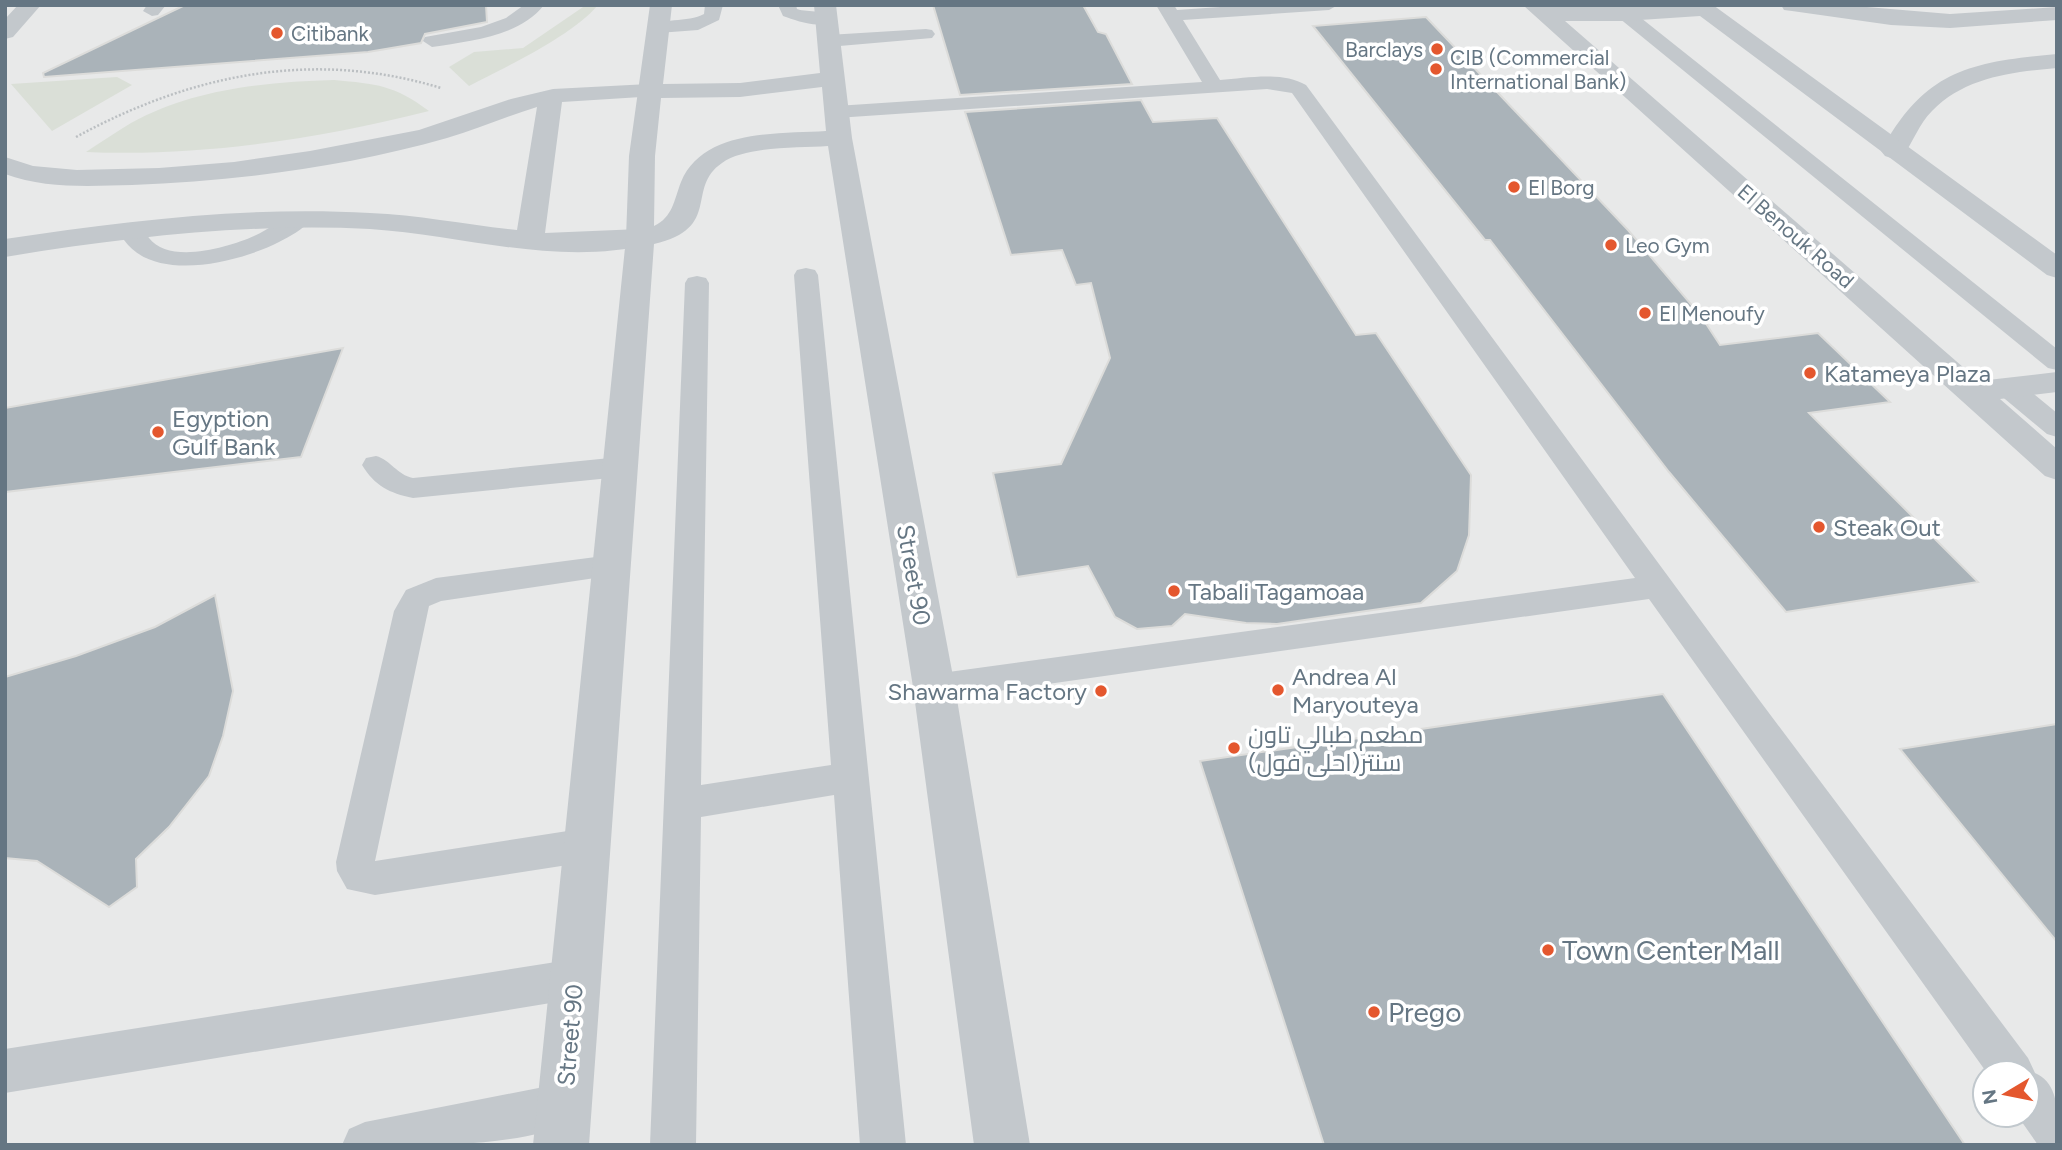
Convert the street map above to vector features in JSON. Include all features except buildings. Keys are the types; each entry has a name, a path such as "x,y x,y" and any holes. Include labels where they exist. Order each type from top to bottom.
{"street":[{"path":"5,32 30,5"},
{"path":"1792,5 1930,20 2057,13"},
{"path":"1540,10 1625,14 1702,7 2057,269"},
{"name":"El Benouk Road","path":"1540,10 2057,468"},
{"name":"Street 90","path":"562,1125 640,238 642,156 659,16"},
{"path":"1930,20 1934,34 1943,41"},
{"name":"Street 90","path":"826,22 836,110 934,687 1002,1145"},
{"path":"1971,55 2011,65"},
{"path":"1894,151 1903,129 1920,107 1946,87 1976,74 2011,65 2057,61"},
{"path":"14,171 81,177 137,176 254,167 369,149 425,136 551,97 600,92 740,90 836,110"},
{"path":"530,240 551,97"},
{"path":"5,248 192,222 299,220 425,226 530,240 584,242 654,237 676,227 682,220 704,165 720,153 745,147 836,110"},
{"path":"1973,392 2057,382"}],"lane":[{"path":"432,41 495,29 519,18 536,5"},
{"path":"659,16 705,22 713,16 714,5"},
{"path":"787,5 789,12 799,17 926,34"},
{"path":"1214,86 1168,10 1329,5"},
{"path":"1625,14 2057,362"},
{"path":"836,110 1280,83 1292,85 1305,93 2003,1059"},
{"path":"806,275 883,1145"},
{"path":"673,1145 697,283"},
{"path":"2009,388 2057,428"},
{"path":"376,465 385,478 396,485 413,488 620,467"},
{"path":"587,845 375,878 361,877 356,871 355,862 410,611 417,598 436,590 611,566"},
{"path":"934,687 1659,586"},
{"path":"682,804 850,777"},
{"path":"5,1071 575,979"},
{"path":"2041,1111 2057,1133"},
{"path":"365,1145 562,1125"}],"path":[{"path":"14,171 128,111 194,89 263,74 349,69 399,75 448,90 466,105 475,120"}],"shaded area":[{"path":"5,5 2057,5 2057,1145 5,1145"},
{"path":"586,5 598,5 587,17 556,39 469,86 449,67 474,52 523,48"},
{"path":"117,77 132,85 52,131 11,84"},
{"path":"334,80 384,87 417,102 429,111 345,130 259,144 173,152 86,152 131,123 179,102 256,86"}],"place":[{"name":"Citibank","path":"277,33"},
{"name":"Barclays","path":"1437,49"},
{"name":"CIB (Commercial International Bank)","path":"1436,69"},
{"name":"El Borg","path":"1514,187"},
{"name":"Leo Gym","path":"1611,245"},
{"name":"El Menoufy","path":"1645,313"},
{"name":"Katameya Plaza","path":"1810,373"},
{"name":"Egyption Gulf Bank","path":"158,432"},
{"name":"Steak Out","path":"1819,527"},
{"name":"Tabali Tagamoaa","path":"1174,591"},
{"name":"Andrea Al Maryouteya","path":"1278,690"},
{"name":"Shawarma Factory","path":"1101,691"},
{"name":"مطعم طبالي تاون سنتر(احلى فول)","path":"1234,748"},
{"name":"Town Center Mall","path":"1548,950"},
{"name":"Prego","path":"1374,1012"}]}
